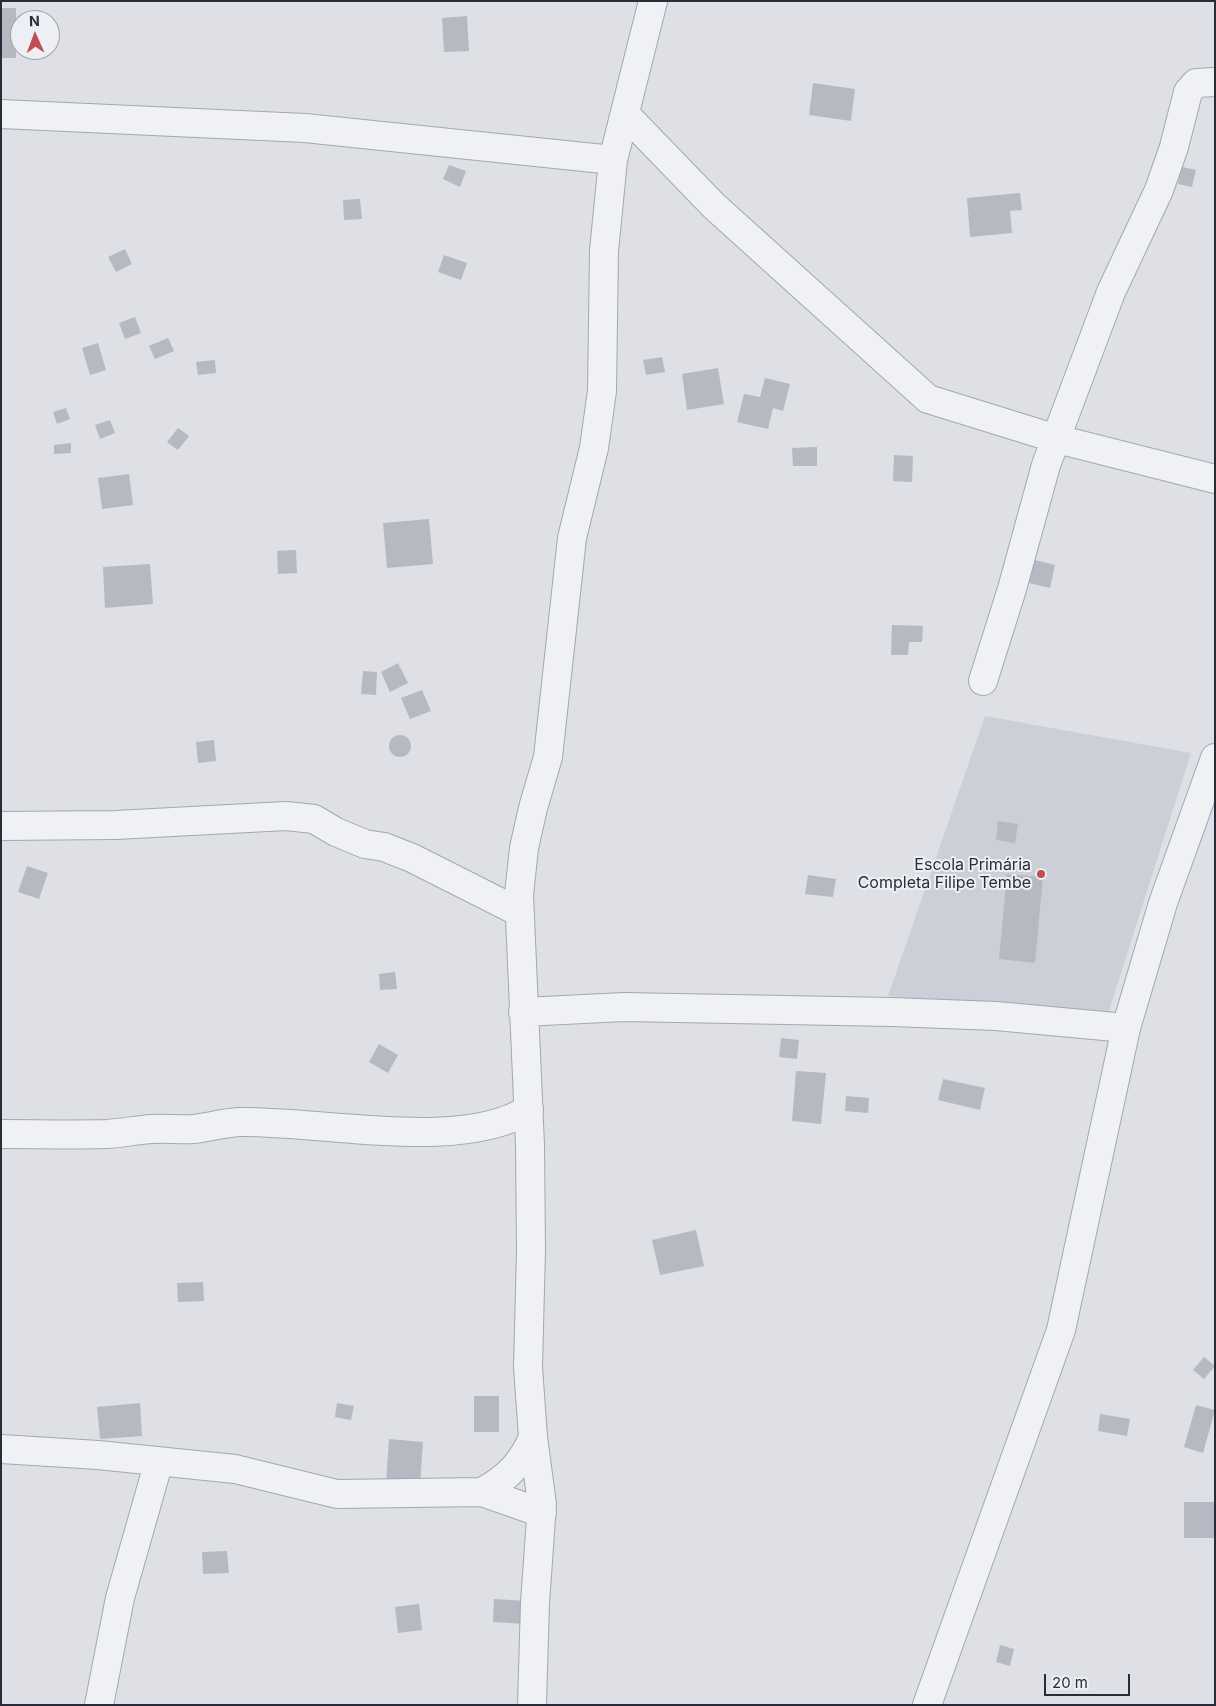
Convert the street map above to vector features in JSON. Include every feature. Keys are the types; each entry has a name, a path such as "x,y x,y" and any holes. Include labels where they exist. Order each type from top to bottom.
{"street":[{"path":"532,1705 534,1620 542,1513 533,1437 528,1367 531,1250 529,1109 519,912 521,878 524,848 548,757 572,538 594,448 602,391 604,251 613,160 653,1"},
{"path":"983,682 1012,589 1046,465 1111,292 1159,190 1174,147 1188,92 1196,83 1215,82"},
{"path":"1,114 305,128 613,160"},
{"path":"625,114 714,206 928,399 1057,439 1215,479"},
{"path":"927,1705 1060,1330 1126,1028 1163,903 1215,758"},
{"path":"1,826 116,825 286,816 314,819 336,832 365,844 384,847 412,858 489,895 519,912"},
{"path":"489,895 521,878"},
{"path":"523,1012 624,1007 901,1012 996,1016 1126,1028"},
{"path":"1,1134 108,1134 153,1128 192,1129 236,1122 286,1122 339,1129 387,1131 467,1129 517,1117 529,1109"},
{"path":"482,1492 501,1481 519,1465 533,1437"},
{"path":"1,1449 235,1468 337,1494 482,1492 542,1513"},
{"path":"99,1705 120,1598 159,1461"}],"shaded area":[{"name":"Escola Primária Completa Filipe Tembe","path":"985,716 1191,753 1107,1017 888,996"}],"building":[{"path":"1,8 16,8 16,10 10,10 10,58 1,58"},
{"path":"467,16 469,51 444,52 442,18"},
{"path":"813,83 855,89 851,121 809,115"},
{"path":"449,165 466,171 460,187 443,179"},
{"path":"1182,167 1196,170 1192,187 1178,184"},
{"path":"1020,193 1022,210 1010,211 1012,233 970,237 967,198"},
{"path":"360,199 362,219 344,220 343,200"},
{"path":"125,249 132,264 116,272 108,257"},
{"path":"444,255 467,263 461,280 438,272"},
{"path":"135,317 141,333 125,339 119,323"},
{"path":"168,338 174,351 155,359 149,346"},
{"path":"98,343 106,370 90,375 82,348"},
{"path":"662,357 665,372 646,375 643,360"},
{"path":"215,360 216,373 198,375 196,362"},
{"path":"718,368 724,404 687,410 682,374"},
{"path":"765,378 790,384 783,411 773,408 768,429 737,422 744,394 760,397"},
{"path":"66,408 70,419 57,424 53,412"},
{"path":"110,420 115,433 100,439 95,425"},
{"path":"178,428 189,436 178,450 167,442"},
{"path":"71,443 71,453 54,454 54,445"},
{"path":"817,447 817,466 793,466 792,448"},
{"path":"894,455 913,456 912,482 893,481"},
{"path":"129,474 133,505 102,509 98,478"},
{"path":"429,519 433,564 387,568 383,523"},
{"path":"296,550 297,573 278,574 277,551"},
{"path":"1035,560 1055,565 1050,588 1029,583"},
{"path":"150,564 153,604 105,608 103,567"},
{"path":"892,625 923,626 922,642 909,642 908,655 891,655"},
{"path":"398,663 408,683 390,692 381,672"},
{"path":"363,671 377,672 376,695 361,694"},
{"path":"422,690 431,711 410,719 401,698"},
{"path":"400,735 408,738 411,746 408,754 400,757 392,754 389,746 392,738"},
{"path":"214,740 216,761 198,763 196,742"},
{"path":"998,821 1018,824 1015,843 996,840"},
{"path":"27,866 48,873 39,899 18,892"},
{"path":"1007,874 1043,877 1035,963 999,959"},
{"path":"808,875 836,879 833,897 805,894"},
{"path":"395,972 397,989 380,990 379,974"},
{"path":"781,1038 799,1040 797,1059 779,1057"},
{"path":"379,1044 398,1055 388,1073 369,1062"},
{"path":"796,1071 826,1073 821,1124 792,1121"},
{"path":"943,1079 985,1088 980,1110 938,1100"},
{"path":"846,1096 869,1098 868,1113 845,1111"},
{"path":"696,1230 704,1266 660,1275 652,1240"},
{"path":"203,1282 204,1301 178,1302 177,1283"},
{"path":"1204,1357 1215,1366 1204,1379 1193,1370"},
{"path":"474,1396 499,1396 499,1432 474,1432"},
{"path":"140,1403 142,1436 100,1439 97,1407"},
{"path":"337,1403 354,1406 351,1420 335,1417"},
{"path":"1196,1405 1215,1410 1203,1453 1184,1447"},
{"path":"1100,1414 1130,1419 1127,1436 1098,1431"},
{"path":"389,1439 423,1442 420,1485 386,1483"},
{"path":"1184,1502 1215,1502 1215,1538 1184,1538"},
{"path":"227,1551 229,1573 203,1574 202,1552"},
{"path":"494,1599 527,1601 526,1624 493,1622"},
{"path":"419,1604 422,1630 398,1633 395,1607"},
{"path":"1000,1645 1014,1649 1010,1666 996,1662"}],"place":[{"name":"Escola Primária Completa Filipe Tembe","path":"1041,874"}]}
